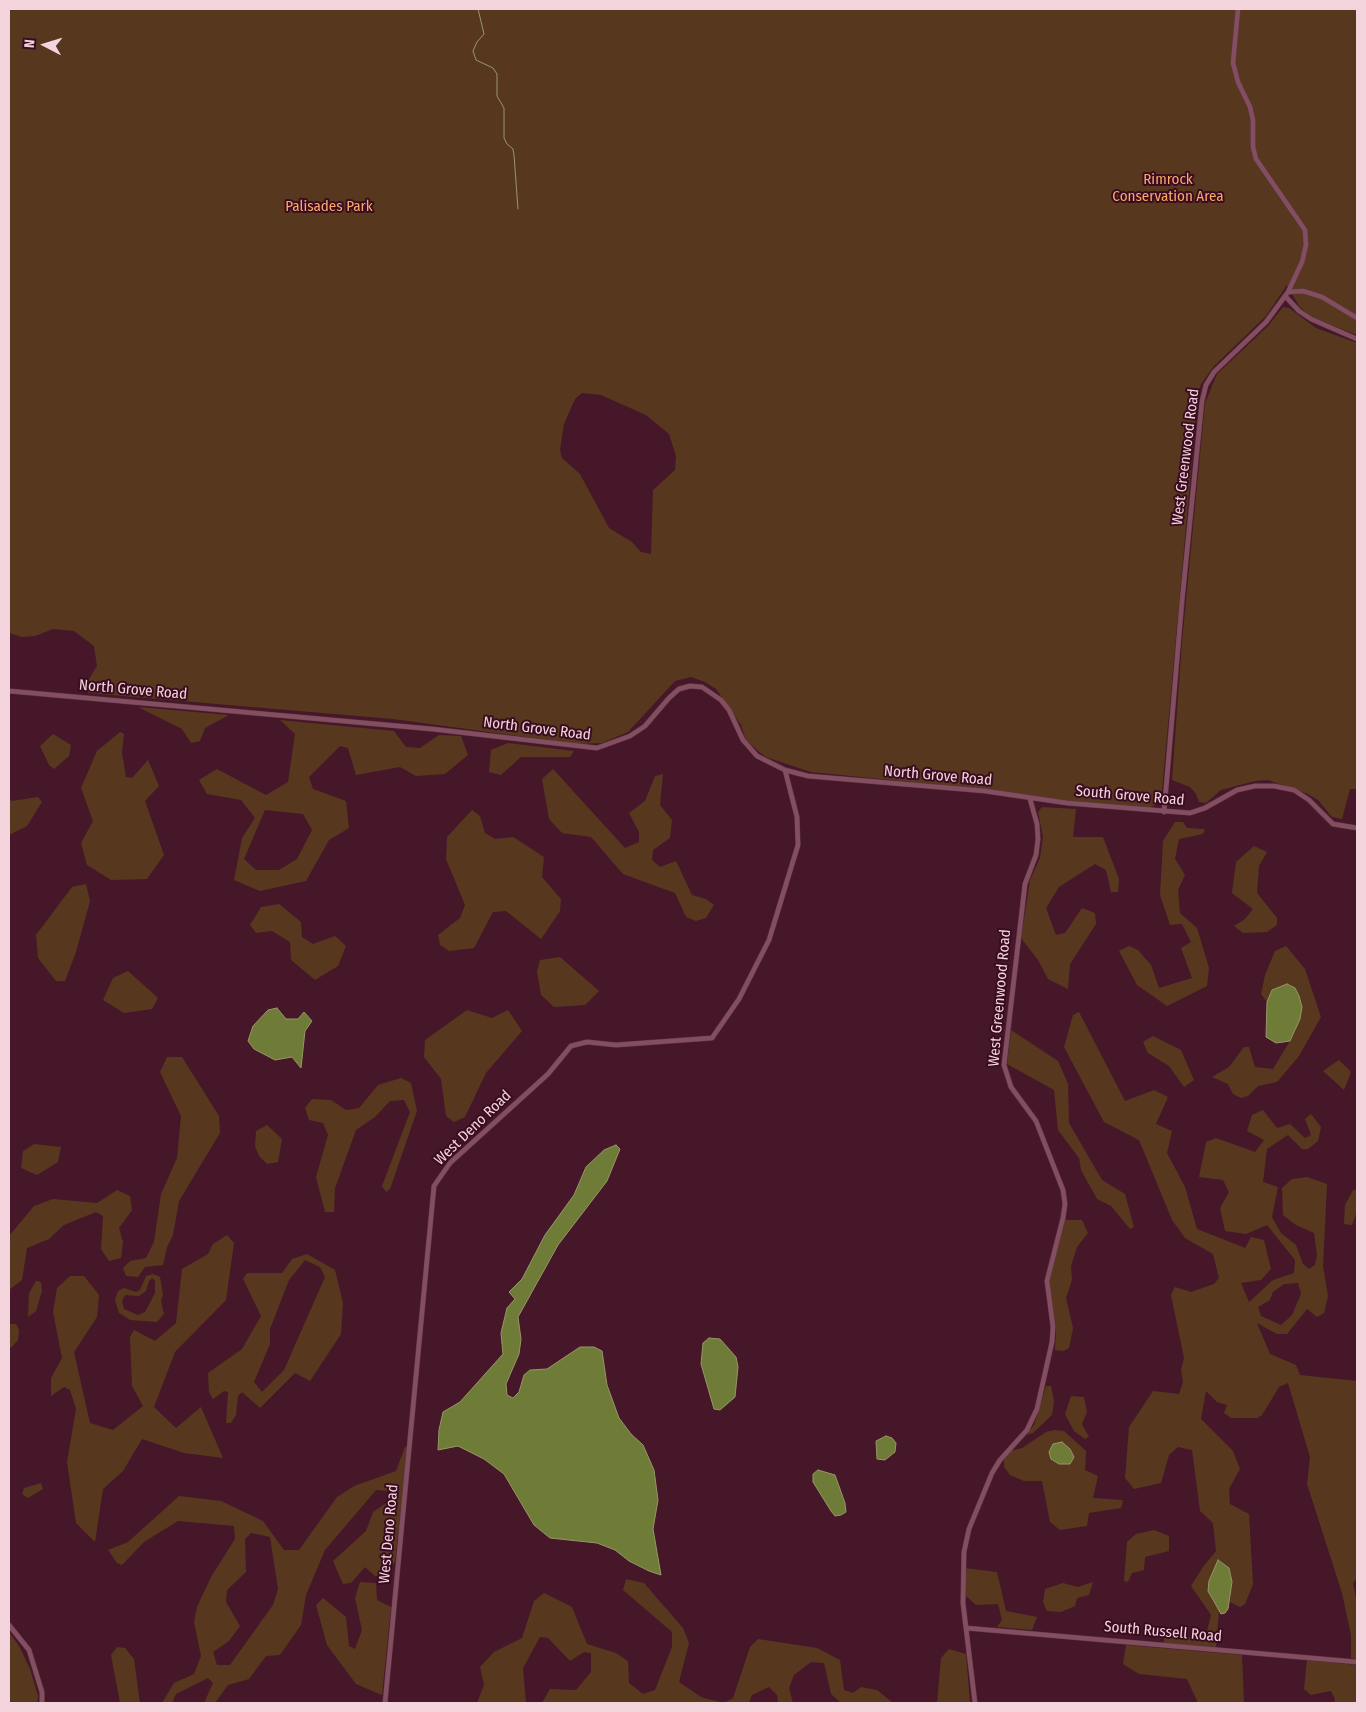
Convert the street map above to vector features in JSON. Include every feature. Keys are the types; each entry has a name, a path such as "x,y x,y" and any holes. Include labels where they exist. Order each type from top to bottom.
{"street":[{"name":"West Greenwood Road","path":"1164,812 1182,601 1204,393 1214,372 1266,322 1286,294 1302,262 1306,245 1305,230 1256,159 1252,147 1253,120 1250,107 1238,82 1233,62 1238,9"},
{"path":"1357,318 1322,297 1303,291 1286,294 1299,312 1357,339"},
{"name":"North Grove Road","path":"9,691 432,729 596,748 630,736 645,726 678,689 690,686 702,687 721,700 729,710 749,749 769,764 785,770 808,776 983,791 1030,799"},
{"name":"West Deno Road","path":"386,1703 434,1186 450,1162 548,1074 571,1046 587,1042 616,1046 712,1038 739,999 769,940 798,845 797,817 785,770"},
{"name":"South Grove Road","path":"1030,799 1190,813 1206,808 1237,790 1255,786 1274,786 1294,790 1302,795 1332,824 1357,828"},
{"name":"West Greenwood Road","path":"975,1703 961,1576 969,1529 992,1473 1000,1460 1027,1430 1037,1409 1052,1342 1053,1327 1047,1281 1064,1218 1063,1190 1051,1155 1036,1121 1011,1088 1004,1065 1025,884 1036,855 1038,839 1037,824 1030,799"},
{"path":"9,1625 30,1650 42,1692 42,1703"},
{"name":"South Russell Road","path":"966,1628 1357,1662"}],"green space":[{"path":"9,9 1357,9 1357,335 1311,317 1299,306 1287,285 1266,316 1214,366 1201,384 1198,393 1161,802 1151,807 1067,801 970,788 811,772 766,757 758,751 746,740 741,725 716,689 705,682 691,677 675,681 628,732 602,743 578,744 393,719 88,693 89,679 97,666 94,646 74,631 53,629 35,636 22,637 9,633","holes":["582,393 601,395 646,415 669,434 676,456 675,470 653,490 651,554 641,552 632,542 609,528 580,474 562,458 560,450 564,424 575,399"]},
{"path":"1283,307 1289,308 1316,328 1357,343 1357,789 1350,789 1342,819 1332,817 1318,800 1308,794 1268,780 1255,781 1221,790 1206,803 1199,802 1196,794 1190,787 1172,780 1182,642 1205,403 1217,374 1268,326"},
{"path":"138,707 229,715 205,728 200,741 191,743 182,729"},
{"path":"280,720 394,731 406,747 420,748 439,735 461,736 468,755 445,774 416,776 400,767 356,775 348,748 340,746 309,777 313,789 346,801 349,828 329,840 306,881 260,891 234,880 242,838 255,818 241,800 207,794 199,780 217,769 266,795 288,782 295,734","holes":["265,810 303,814 312,830 297,859 279,870 256,870 244,859"]},
{"path":"120,732 124,734 122,753 126,777 132,778 148,760 159,786 145,801 164,855 147,879 111,880 87,865 81,843 93,821 81,788 97,751"},
{"path":"53,734 71,745 69,756 54,769 49,765 40,746"},
{"path":"508,743 574,751 570,757 521,757 501,775 489,772 491,750"},
{"path":"553,769 625,848 639,842 639,832 629,813 645,801 655,776 663,774 660,805 672,820 670,838 653,850 652,860 660,867 676,861 692,895 706,899 714,905 706,918 696,921 686,917 675,893 623,874 591,837 562,833 549,819 542,779"},
{"path":"38,797 42,802 27,826 9,835 9,798 12,801"},
{"path":"1042,807 1076,809 1073,837 1103,837 1119,879 1118,892 1111,892 1106,870 1095,864 1059,887 1046,908 1056,935 1065,933 1082,908 1095,913 1096,924 1070,964 1068,989 1048,979 1038,960 1021,938 1030,880 1040,858 1043,837 1038,812"},
{"path":"472,810 480,816 485,833 495,839 513,837 544,857 542,877 561,899 560,911 541,939 506,911 493,912 474,948 449,951 440,945 438,935 460,918 465,905 446,859 447,837"},
{"path":"1175,822 1183,822 1187,828 1205,829 1203,834 1179,839 1175,859 1185,875 1178,890 1180,913 1197,928 1209,968 1207,986 1167,1006 1137,985 1119,951 1129,946 1138,950 1151,965 1159,988 1192,978 1181,948 1191,942 1182,924 1170,925 1160,895 1163,841"},
{"path":"1254,846 1267,852 1259,866 1257,893 1277,918 1277,925 1267,932 1243,933 1234,926 1245,919 1253,909 1232,893 1236,862"},
{"path":"86,884 90,901 76,952 65,981 56,981 38,958 36,935 72,887"},
{"path":"279,904 301,922 302,937 313,944 335,936 346,946 338,966 315,980 291,960 290,942 272,931 256,933 250,925 261,907"},
{"path":"1286,946 1305,969 1321,1017 1299,1056 1277,1082 1258,1086 1248,1096 1241,1098 1233,1094 1228,1084 1212,1077 1229,1067 1244,1047 1249,1047 1255,1067 1273,1069 1290,1041 1296,1030 1272,990 1267,1002 1261,994 1265,975 1275,951"},
{"path":"560,957 599,991 585,1005 554,1007 541,995 537,972 540,960"},
{"path":"128,971 158,998 152,1009 124,1013 103,1000 113,978"},
{"path":"467,1010 492,1018 508,1010 522,1031 486,1073 465,1117 454,1122 446,1116 441,1079 424,1057 425,1040"},
{"path":"1079,1012 1125,1101 1154,1090 1168,1097 1156,1124 1172,1131 1167,1153 1185,1187 1197,1229 1245,1248 1251,1237 1264,1240 1271,1269 1261,1280 1241,1283 1249,1302 1273,1280 1294,1273 1295,1260 1267,1225 1246,1234 1225,1231 1220,1208 1229,1192 1223,1180 1199,1177 1206,1142 1216,1138 1255,1152 1264,1140 1247,1131 1252,1115 1263,1110 1277,1128 1290,1124 1305,1138 1311,1135 1305,1119 1311,1114 1321,1127 1318,1141 1308,1149 1302,1149 1288,1135 1267,1149 1263,1182 1278,1187 1272,1217 1281,1233 1296,1245 1303,1264 1309,1269 1315,1265 1317,1255 1314,1233 1296,1225 1283,1215 1282,1188 1292,1179 1307,1177 1327,1184 1323,1266 1328,1296 1324,1313 1317,1317 1307,1309 1287,1334 1277,1334 1257,1323 1270,1354 1296,1365 1300,1375 1357,1381 1357,1578 1353,1583 1357,1603 1357,1659 1351,1658 1351,1635 1342,1593 1307,1484 1310,1457 1288,1383 1279,1387 1262,1415 1257,1418 1231,1418 1224,1413 1227,1405 1217,1402 1206,1391 1201,1419 1233,1451 1240,1469 1229,1489 1230,1504 1249,1514 1253,1584 1245,1604 1240,1607 1230,1602 1232,1582 1229,1568 1218,1560 1209,1581 1211,1598 1219,1611 1216,1647 1164,1643 1164,1636 1174,1631 1181,1638 1199,1637 1207,1631 1211,1615 1191,1586 1216,1551 1213,1523 1200,1511 1192,1450 1178,1447 1169,1455 1161,1483 1134,1489 1125,1478 1129,1427 1153,1391 1179,1394 1183,1382 1181,1370 1184,1358 1171,1295 1175,1287 1191,1292 1214,1284 1219,1278 1213,1254 1185,1238 1172,1220 1139,1140 1104,1122 1064,1047 1073,1015","holes":["1298,1283 1301,1294 1292,1315 1281,1325 1261,1316 1258,1307 1270,1300 1273,1292 1284,1284"]},
{"path":"1011,1030 1058,1061 1068,1084 1069,1123 1102,1180 1125,1194 1134,1227 1130,1229 1111,1206 1097,1199 1081,1170 1079,1158 1058,1130 1054,1090 1007,1064"},
{"path":"1153,1036 1181,1050 1194,1080 1184,1087 1169,1066 1148,1053 1143,1042"},
{"path":"167,1057 182,1057 219,1116 220,1133 179,1201 173,1235 167,1247 163,1265 145,1267 138,1277 126,1276 123,1268 130,1261 146,1258 154,1242 161,1194 177,1158 181,1116 160,1072"},
{"path":"1339,1060 1351,1072 1344,1090 1323,1071"},
{"path":"401,1078 411,1083 417,1111 390,1189 386,1192 382,1186 410,1112 404,1100 390,1101 375,1117 356,1130 335,1188 334,1212 325,1212 316,1177 328,1135 323,1123 309,1120 305,1108 312,1099 331,1100 346,1110 359,1108 378,1085"},
{"path":"267,1125 282,1139 278,1162 267,1164 259,1156 255,1146 256,1131"},
{"path":"34,1144 61,1147 58,1162 37,1175 21,1168 23,1151"},
{"path":"117,1190 130,1196 132,1210 119,1228 123,1242 121,1258 109,1261 101,1249 103,1216 96,1212 64,1225 49,1239 27,1248 22,1280 9,1290 9,1236 34,1206 53,1199 97,1203"},
{"path":"1353,1190 1357,1190 1357,1211 1352,1225 1344,1224 1345,1205"},
{"path":"1065,1220 1082,1220 1088,1233 1077,1247 1071,1266 1072,1280 1066,1298 1073,1328 1069,1348 1063,1351 1055,1350 1056,1332 1049,1282 1052,1264"},
{"path":"227,1235 234,1243 226,1300 175,1352 154,1407 176,1428 201,1407 223,1458 184,1453 142,1439 123,1471 103,1489 95,1542 76,1523 67,1462 76,1409 70,1390 64,1387 51,1396 51,1378 62,1358 53,1312 57,1288 70,1276 84,1276 99,1295 97,1317 74,1352 90,1423 113,1430 143,1406 132,1386 130,1337 134,1330 155,1341 176,1323 182,1269 208,1254 213,1244"},
{"path":"307,1254 335,1270 343,1303 341,1334 310,1381 295,1373 260,1408 242,1392 238,1396 236,1415 231,1423 226,1423 228,1392 224,1391 213,1399 209,1392 208,1373 242,1349 261,1316 243,1279 247,1273 282,1273 292,1259","holes":["305,1260 320,1267 325,1277 284,1370 262,1392 254,1382 270,1344 270,1329 289,1280"]},
{"path":"153,1274 160,1277 163,1295 161,1301 164,1314 157,1322 130,1320 119,1313 115,1300 118,1291 124,1288 136,1292 140,1290 146,1276","holes":["152,1278 155,1281 155,1293 145,1312 138,1315 124,1309 122,1301 125,1295 139,1296 146,1291"]},
{"path":"36,1281 41,1282 42,1291 36,1311 28,1317 29,1293"},
{"path":"9,1324 16,1324 19,1330 18,1340 12,1347 9,1347"},
{"path":"1046,1386 1051,1386 1054,1401 1052,1415 1033,1433 1026,1435 1034,1425"},
{"path":"1071,1396 1084,1397 1087,1412 1082,1424 1089,1437 1085,1439 1074,1431 1065,1414"},
{"path":"1054,1430 1064,1431 1086,1451 1085,1470 1098,1476 1093,1498 1123,1500 1121,1508 1089,1513 1087,1526 1060,1530 1050,1522 1042,1481 1024,1481 1010,1475 1004,1467 1004,1458 1010,1451 1022,1448 1046,1432"},
{"path":"405,1447 408,1447 395,1562 382,1576 375,1576 365,1567 351,1583 343,1584 333,1561 366,1531 373,1512 388,1502 390,1491 376,1490 325,1550 306,1595 301,1625 280,1655 266,1656 249,1679 228,1685 215,1703 204,1703 213,1683 208,1678 176,1694 172,1703 162,1703 174,1683 194,1674 201,1656 194,1622 197,1607 211,1577 235,1539 234,1526 178,1521 144,1542 122,1565 117,1563 108,1550 128,1542 179,1496 221,1501 263,1521 284,1550 299,1550 337,1497 354,1486 396,1471","holes":["251,1533 270,1537 278,1589 273,1605 230,1665 217,1665 213,1652 229,1641 240,1626 226,1602 227,1590 246,1572 245,1539"]},
{"path":"41,1483 43,1489 28,1498 22,1494 24,1488"},
{"path":"1154,1530 1169,1536 1169,1551 1145,1557 1144,1570 1132,1573 1128,1582 1124,1581 1127,1542 1136,1534"},
{"path":"965,1568 997,1572 1006,1611 1037,1617 1032,1630 997,1627 1002,1620 998,1604 976,1605 965,1595"},
{"path":"626,1579 644,1583 683,1628 689,1643 679,1682 701,1697 723,1703 542,1703 550,1689 576,1690 591,1672 591,1653 584,1652 570,1661 548,1638 540,1637 523,1668 526,1703 477,1703 484,1685 480,1667 494,1652 522,1638 534,1601 544,1593 572,1607 587,1644 616,1653 628,1661 629,1683 643,1694 655,1690 672,1647 672,1632 623,1590"},
{"path":"360,1582 376,1583 377,1600 391,1607 382,1695 356,1684 327,1645 316,1605 323,1598 346,1617 349,1646 355,1649 362,1630 355,1598"},
{"path":"1093,1582 1089,1595 1077,1598 1075,1606 1061,1612 1047,1611 1043,1602 1045,1589 1063,1583 1078,1587"},
{"path":"9,1632 19,1646 30,1669 38,1696 37,1703 9,1703"},
{"path":"758,1639 817,1648 840,1660 844,1690 853,1693 861,1687 877,1690 893,1703 841,1703 831,1694 824,1663 811,1662 794,1675 789,1688 793,1703 778,1703 777,1695 769,1687 752,1695 749,1703 724,1703 733,1698 750,1647"},
{"path":"1126,1645 1242,1655 1244,1703 1198,1703 1187,1679 1139,1674 1123,1664"},
{"path":"117,1647 125,1648 134,1659 140,1703 120,1703 111,1655"},
{"path":"949,1649 966,1654 970,1703 937,1703 941,1658"},
{"path":"1307,1660 1357,1665 1357,1703 1334,1703 1335,1699 1331,1691 1311,1695 1304,1689"}],"shaded area":[{"path":"1287,984 1295,988 1299,996 1302,1007 1300,1019 1290,1041 1276,1043 1266,1037 1267,1002 1272,990"},
{"path":"277,1008 286,1019 298,1019 304,1012 312,1021 305,1031 301,1068 292,1057 275,1060 254,1049 248,1041 253,1026 268,1010"},
{"path":"616,1145 620,1149 607,1181 558,1245 518,1317 521,1339 519,1354 506,1384 507,1395 513,1398 519,1392 524,1375 530,1370 547,1369 580,1347 594,1347 602,1351 607,1385 619,1418 631,1434 643,1445 654,1470 658,1500 653,1529 661,1575 629,1561 615,1550 597,1543 550,1538 534,1525 504,1474 484,1459 458,1446 438,1450 439,1430 443,1412 460,1402 503,1354 501,1333 507,1308 515,1299 509,1292 522,1279 545,1235 574,1195 586,1167 604,1150"},
{"path":"709,1338 720,1339 736,1357 738,1367 735,1397 720,1410 714,1409 701,1364 703,1343"},
{"path":"886,1436 892,1438 896,1443 895,1452 885,1460 877,1459 876,1441"},
{"path":"1062,1442 1070,1449 1074,1457 1070,1464 1059,1464 1051,1459 1049,1452 1053,1444"},
{"path":"818,1470 835,1475 845,1503 846,1512 841,1515 835,1516 813,1482 813,1474"},
{"path":"1218,1560 1229,1568 1232,1582 1228,1609 1225,1613 1221,1614 1208,1591 1209,1581"}],"waterway":[{"path":"478,9 484,34 477,42 473,51 476,60 493,68 497,74 497,96 504,108 504,138 513,149 514,155 518,209"}],"park label":[{"name":"Rimrock Conservation Area","path":"1168,188"},
{"name":"Palisades Park","path":"329,207"}]}
